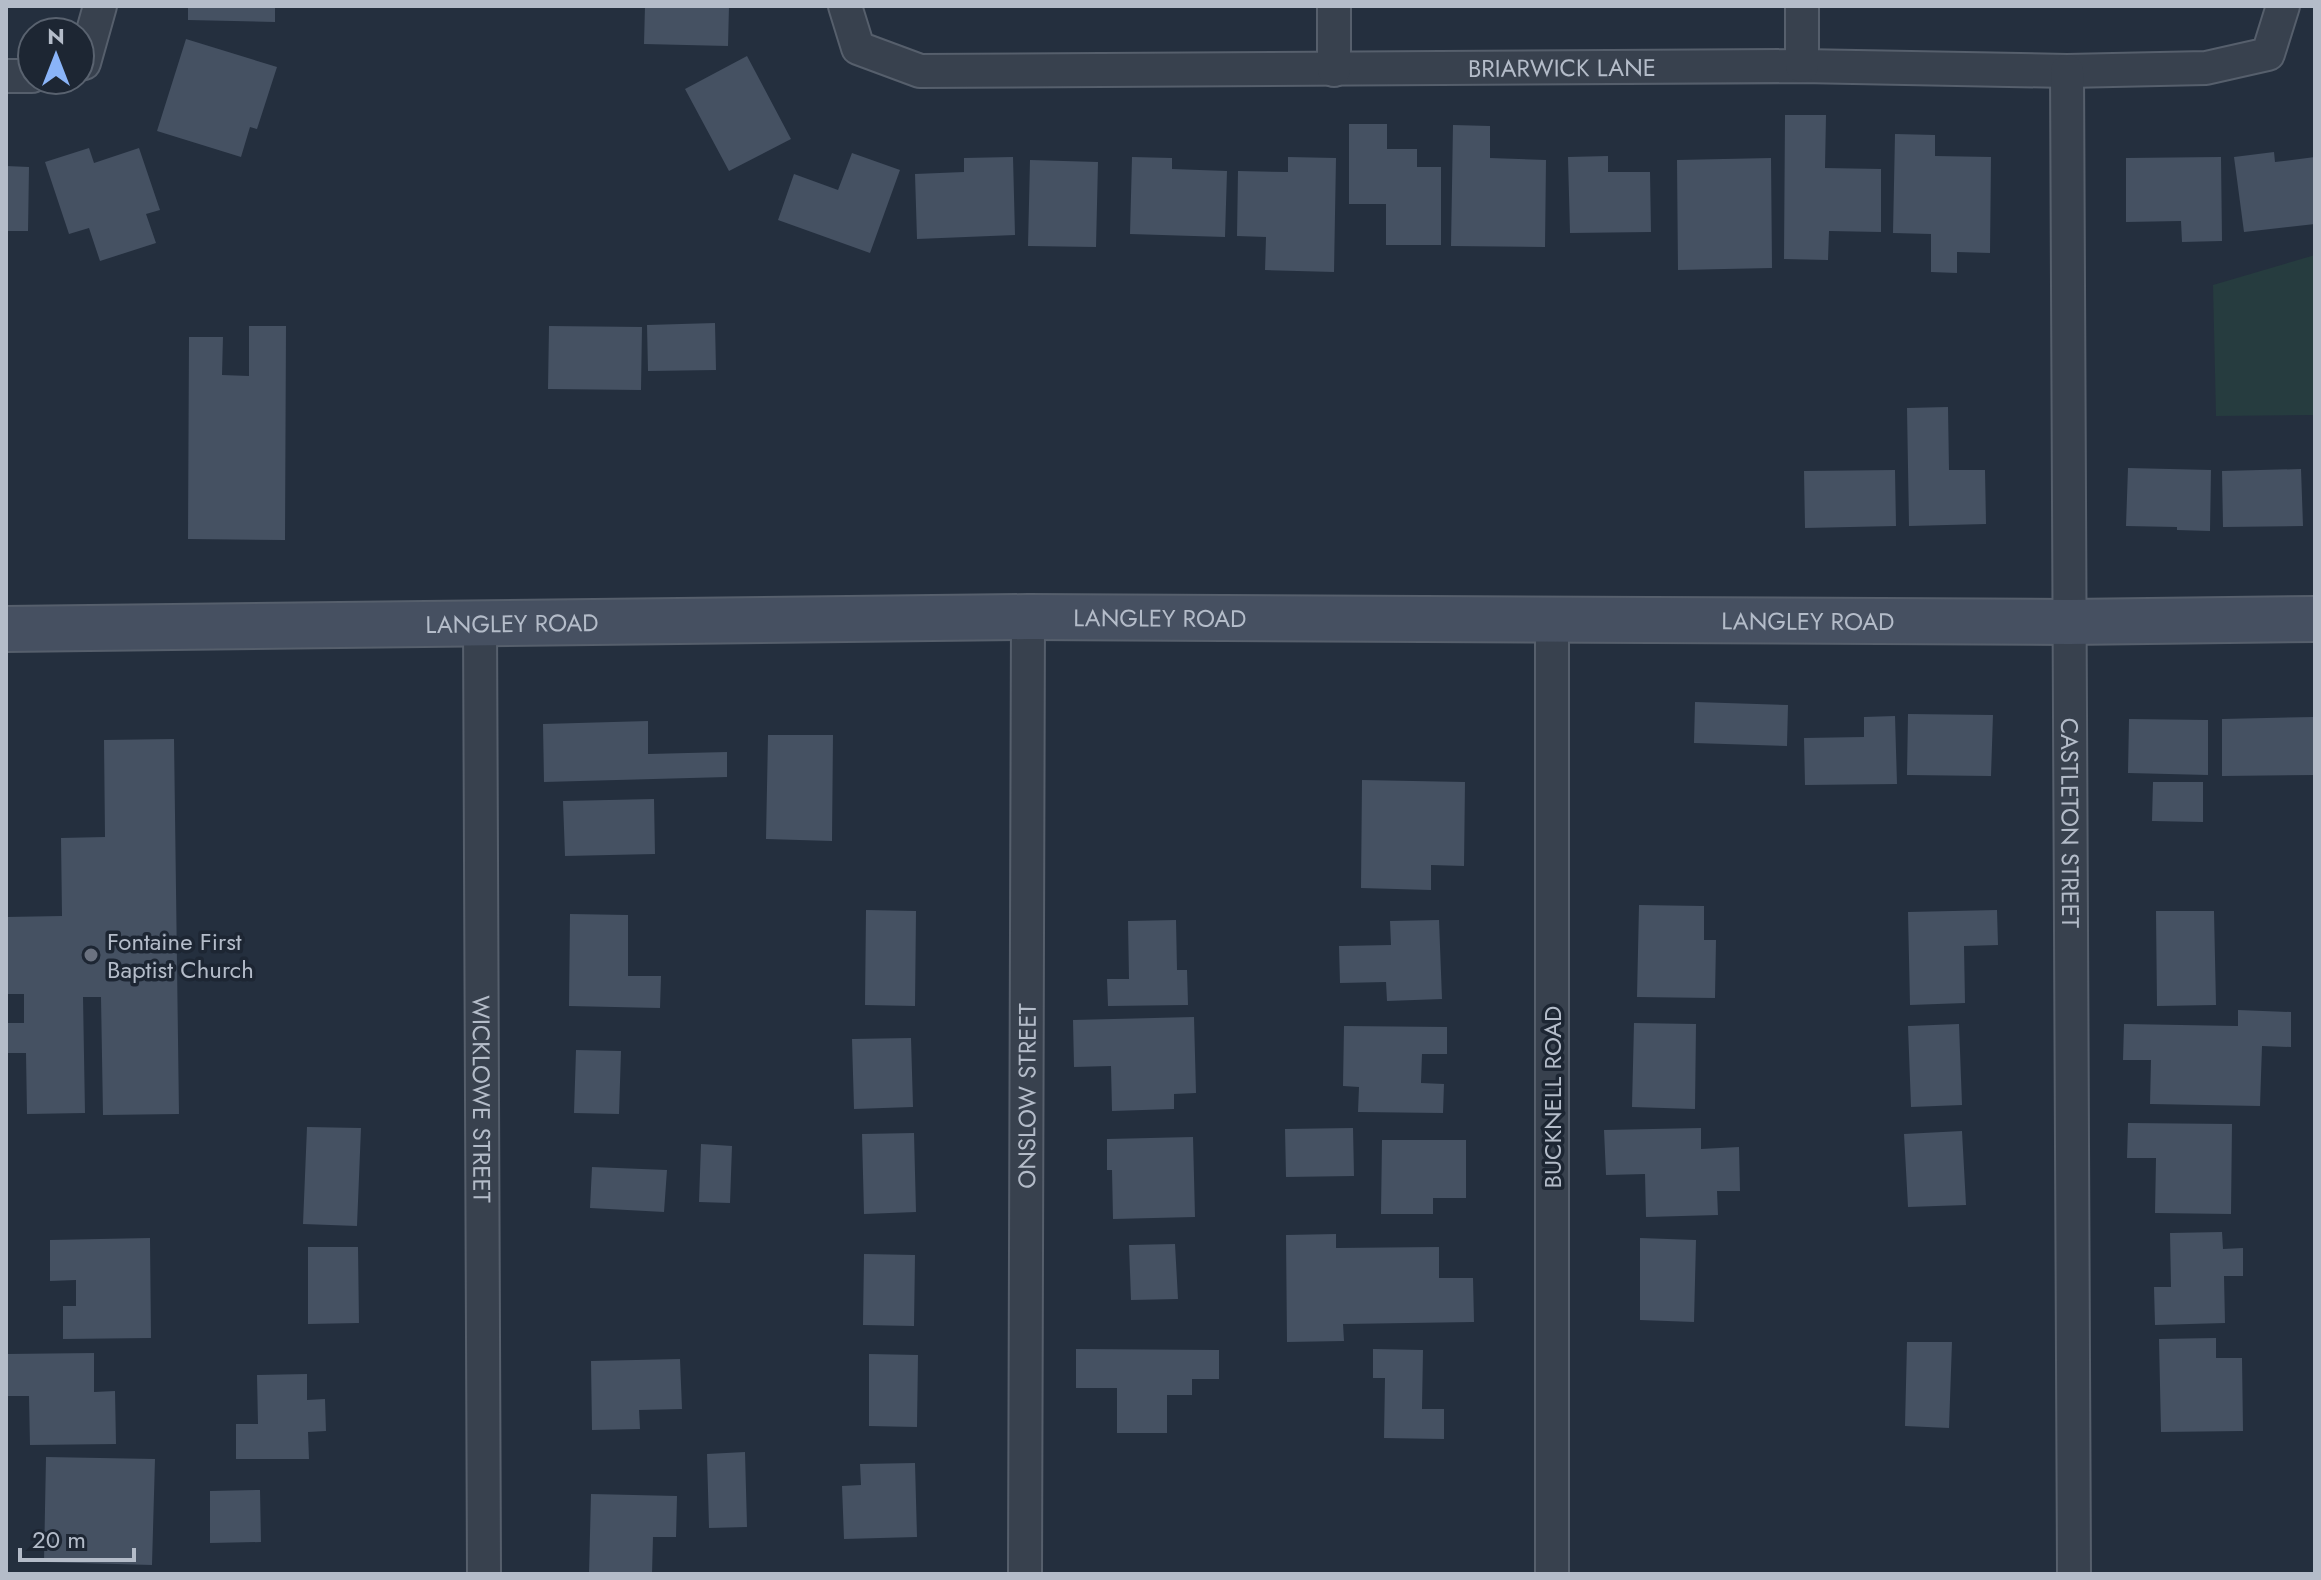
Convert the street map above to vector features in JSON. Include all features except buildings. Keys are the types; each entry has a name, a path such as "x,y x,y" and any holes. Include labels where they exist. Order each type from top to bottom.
{"street":[{"name":"BRIARWICK LANE","path":"845,6 858,48 920,71 1802,66 2067,71 2206,68 2268,54 2283,6"},
{"path":"1334,6 1334,70"},
{"path":"1802,6 1802,66"},
{"name":"CASTLETON STREET","path":"2067,71 2074,1574"},
{"name":"LANGLEY ROAD","path":"6,629 1028,617 2069,622 2315,619"},
{"name":"ONSLOW STREET","path":"1025,1574 1028,617"},
{"name":"BUCKNELL ROAD","path":"1552,620 1552,1574"},
{"name":"WICKLOWE STREET","path":"480,623 484,1574"}],"green space":[{"path":"2315,255 2315,415 2216,416 2213,285"}],"place":[{"name":"Fontaine First Baptist Church","path":"91,955"}]}
